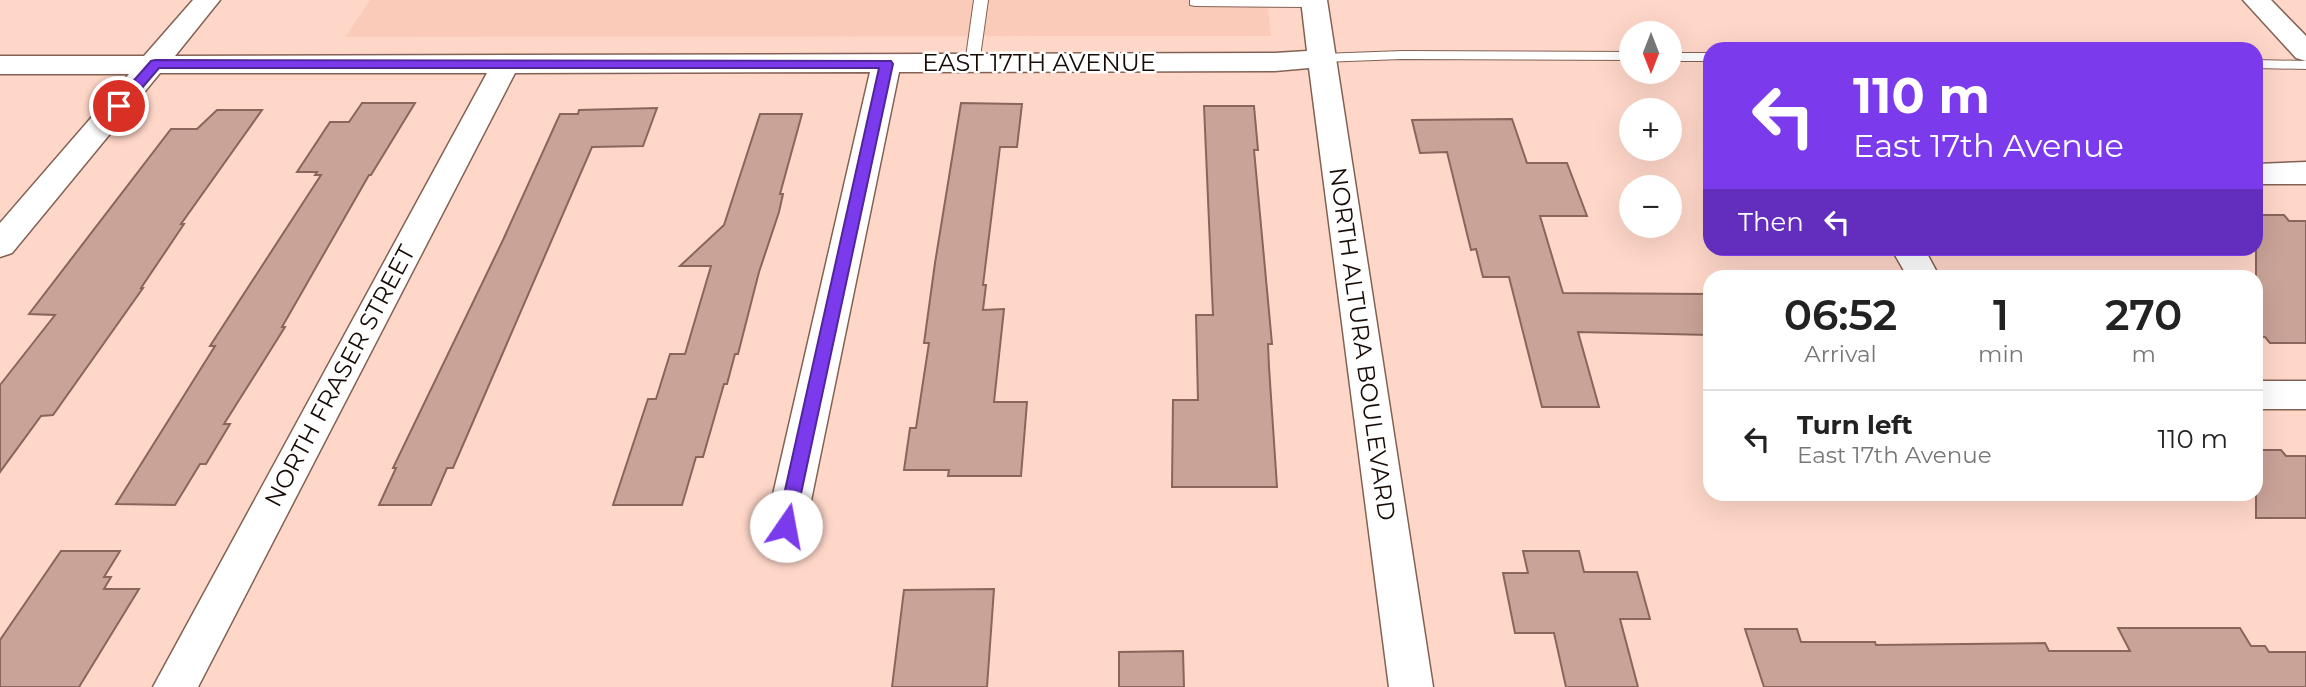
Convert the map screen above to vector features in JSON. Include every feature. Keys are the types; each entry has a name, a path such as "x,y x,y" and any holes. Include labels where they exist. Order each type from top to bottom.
{"street":[{"path":"0,245 207,0"},
{"path":"2256,0 2306,52"},
{"name":"NORTH ALTURA BOULEVARD","path":"1314,1 1411,687"},
{"name":"EAST 17TH AVENUE","path":"0,65 972,64 1275,62 1322,58"},
{"path":"786,526 886,64"},
{"name":"NORTH FRASER STREET","path":"176,687 505,65"},
{"path":"2263,174 2306,173"},
{"path":"2263,395 2306,395"}],"lane":[{"path":"972,64 981,0"},
{"path":"1195,2 1314,1"},
{"path":"1322,58 1402,55 1619,57"},
{"path":"1682,57 1703,57"},
{"path":"2263,64 2306,65"}],"shaded area":[{"path":"370,0 1267,0 1271,36 345,37"}],"building":[{"path":"362,103 415,103 369,175 282,327 285,327 224,424 230,424 206,464 200,464 175,505 116,504 215,346 210,346 321,175 315,175 317,172 297,172 330,122 349,122"},
{"path":"961,103 1022,104 1017,147 1000,147 983,285 986,285 983,310 1004,309 994,402 1027,402 1021,476 948,476 949,470 904,470 910,428 916,428 929,343 924,343 935,263"},
{"path":"1204,106 1254,106 1258,150 1254,150 1272,344 1268,344 1277,487 1172,487 1173,400 1198,400 1196,315 1213,315"},
{"path":"657,108 643,146 592,147 453,468 447,468 431,505 379,505 396,468 393,468 503,240 560,114 578,114 579,110"},
{"path":"217,110 262,110 181,224 184,224 143,288 53,415 41,416 0,472 0,385 55,315 29,314 171,129 197,129"},
{"path":"760,114 802,114 780,194 783,194 779,212 759,272 738,354 735,354 727,384 724,384 703,457 696,457 682,505 613,505 648,399 656,399 670,354 685,354 711,266 680,266 724,225"},
{"path":"1512,119 1527,163 1567,163 1587,216 1540,216 1563,293 1703,294 1703,335 1578,332 1599,407 1542,407 1509,277 1483,277 1476,249 1471,250 1447,152 1420,153 1412,120"},
{"path":"2263,215 2284,215 2289,221 2306,221 2306,343 2270,343 2263,337 2263,270 2256,270 2256,256 2263,256"},
{"path":"2263,450 2281,450 2286,456 2306,456 2306,518 2256,518 2256,501 2263,501"},
{"path":"61,551 120,551 104,577 111,577 104,589 139,589 79,687 0,687 0,640"},
{"path":"1523,551 1579,551 1584,572 1637,572 1650,619 1620,619 1638,687 1566,687 1554,633 1515,633 1503,573 1528,573"},
{"path":"994,589 987,687 892,687 904,590"},
{"path":"2118,628 2240,628 2251,646 2265,646 2269,652 2306,652 2306,687 1764,687 1745,629 1797,629 1801,642 1875,642 1876,645 2045,643 2049,651 2130,651"},
{"path":"1183,651 1184,687 1119,687 1119,652"}],"route":[{"path":"119,106 155,64 886,64 786,526"}]}
